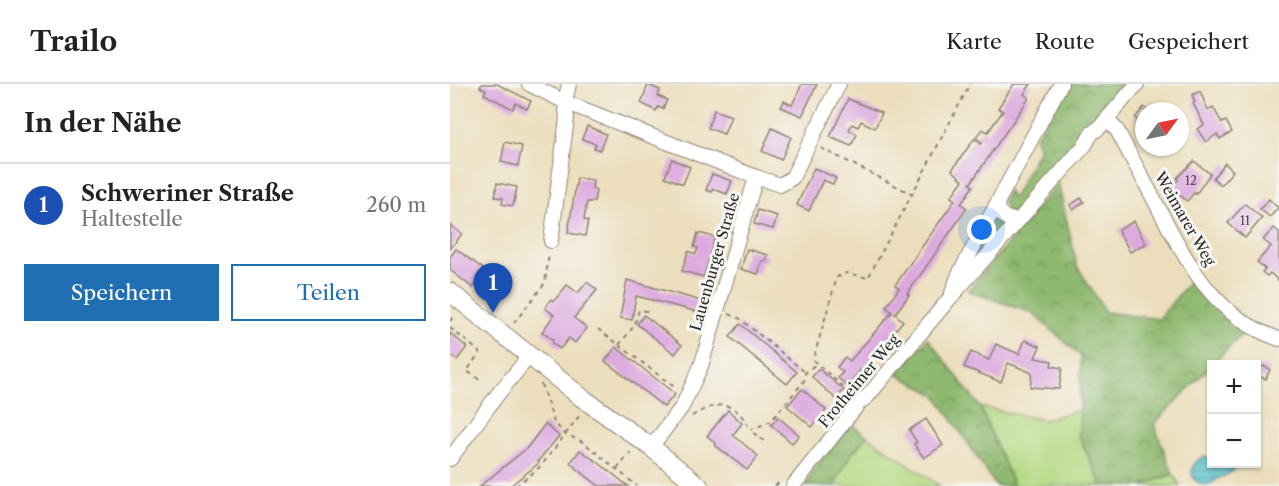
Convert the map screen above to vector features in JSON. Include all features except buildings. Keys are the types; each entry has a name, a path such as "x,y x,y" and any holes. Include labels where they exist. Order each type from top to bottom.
{"street":[{"path":"529,84 565,102 780,185 792,178 838,84"},
{"path":"552,241 567,118 565,102 569,84"},
{"name":"Frotheimer Weg","path":"950,298 959,274 1061,84"},
{"name":"Frotheimer Weg","path":"788,483 848,420 860,402 867,397 950,298 1085,145 1092,133 1107,120 1137,84"},
{"name":"Weimarer Weg","path":"1107,120 1117,130 1190,267 1212,295 1237,317 1267,335 1279,339"},
{"name":"Lauenburger Straße","path":"646,444 675,417 682,407 700,366 756,177"},
{"path":"996,204 1003,217 1008,220 1019,219"},
{"path":"450,292 505,335 525,360 646,444 699,486"},
{"path":"450,459 525,360"}],"path":[{"path":"860,402 813,360 837,277 846,273 868,278 970,84"},
{"path":"810,142 912,194"},
{"path":"505,335 545,282 552,241"},
{"path":"619,345 634,326 639,310 652,312"},
{"path":"718,310 739,318 805,373"},
{"path":"450,321 457,312"},
{"path":"450,328 480,352 467,371 480,380"},
{"path":"598,329 687,397"},
{"path":"525,360 540,381 554,422 565,434 583,442 637,486"},
{"path":"750,430 771,421 804,381 805,373 818,363"},
{"path":"516,486 541,466 580,415 581,397"},
{"path":"675,417 685,421 702,410 724,404 739,412 750,430 764,441"},
{"path":"617,470 646,444"},
{"path":"775,486 788,483"}],"green space":[{"path":"1070,84 1129,84 1014,216 1008,213 1003,202 1008,190 1011,197 1014,197 1039,149 1035,138"},
{"path":"1058,183 1077,266 1105,312 1159,319 1193,277 1245,331 1217,360 1207,360 1207,370 1154,424 1173,474 1141,486 1102,486 1079,436 1081,356 1032,313 968,291"},
{"path":"994,213 1011,223 968,269"},
{"path":"928,338 980,407 1014,486 996,486 936,395 897,374"},
{"path":"980,407 1043,420 1080,410 1079,436 1102,486 1014,486"},
{"path":"852,425 867,436 850,456 834,486 805,486 817,465"},
{"path":"867,436 940,486 834,486 850,456"},
{"path":"1173,474 1180,486 1141,486"}],"water":[{"path":"1202,457 1207,458 1207,468 1234,468 1234,470 1209,485 1203,485 1192,476 1196,461"}],"place":[{"name":"Schweriner Straße","path":"493,313"}]}
